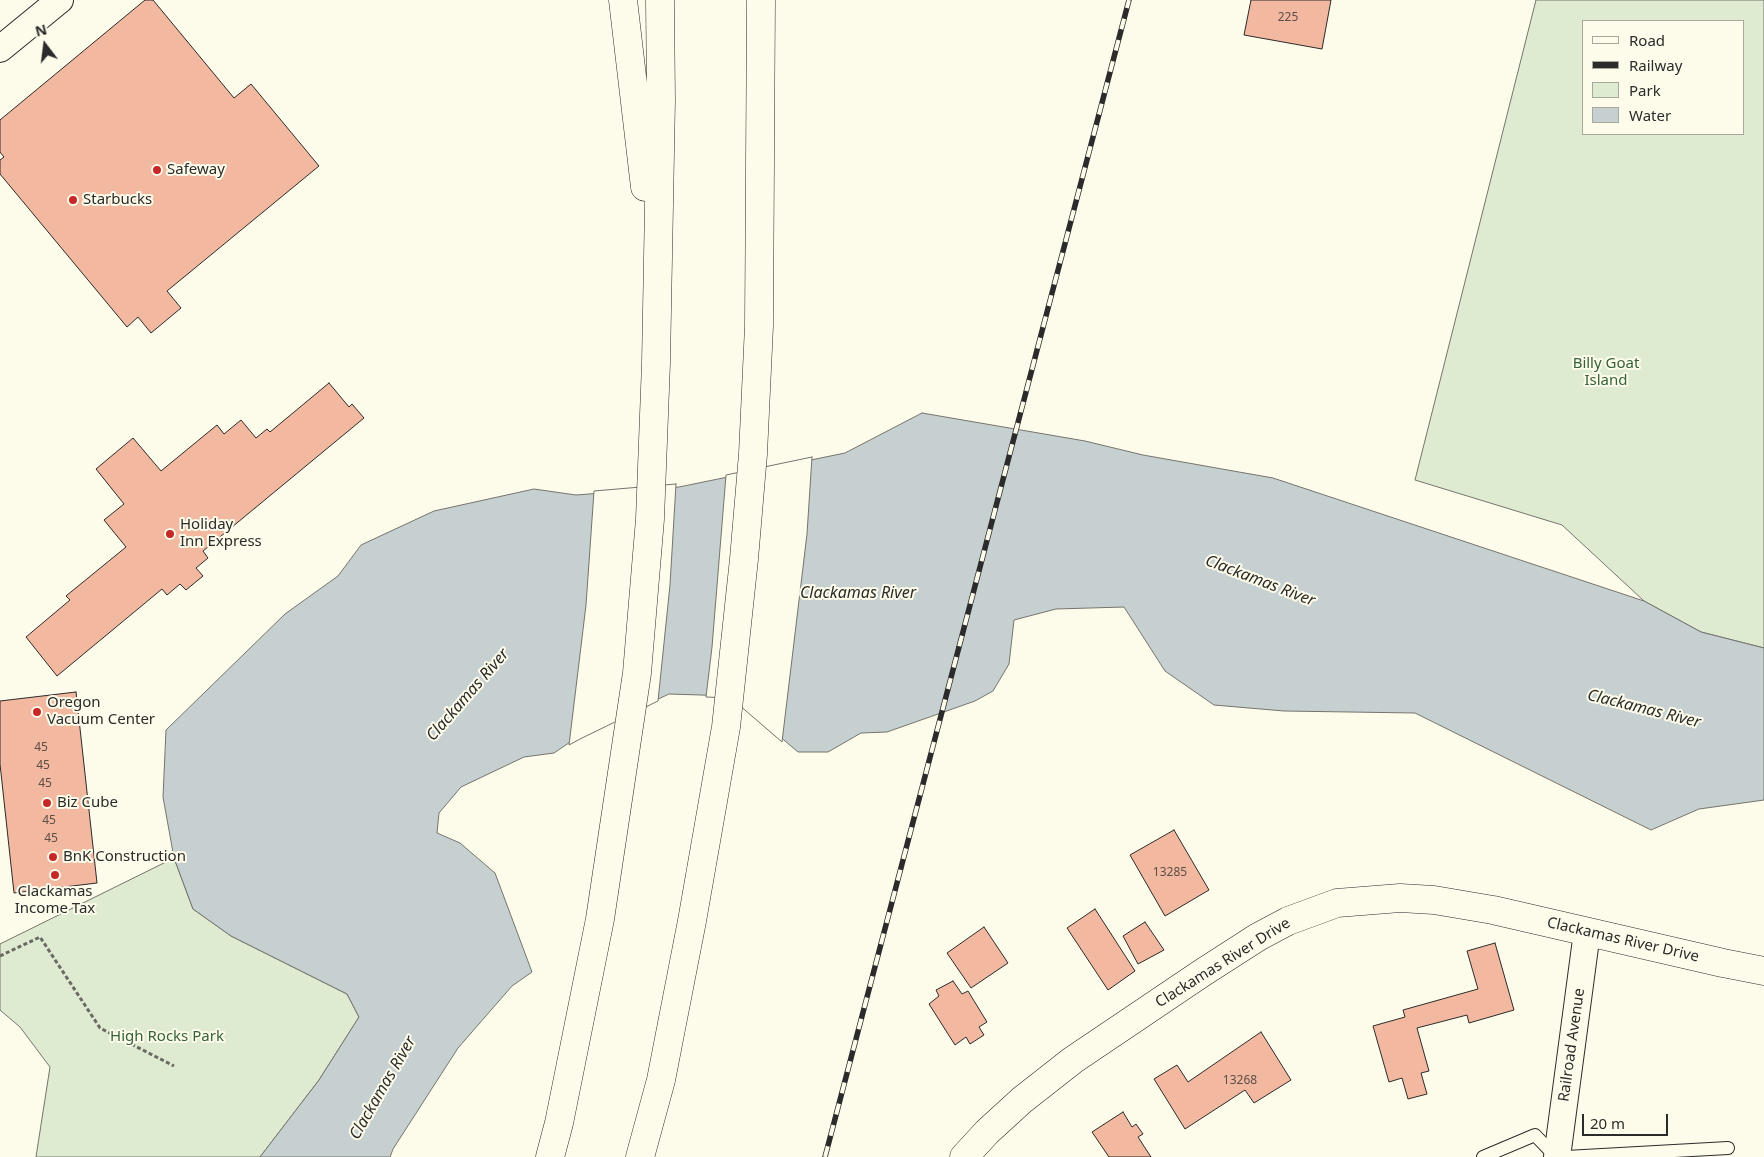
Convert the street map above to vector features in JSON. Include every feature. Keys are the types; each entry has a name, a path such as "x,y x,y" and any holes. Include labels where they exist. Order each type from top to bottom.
{"main road":[{"path":"623,0 657,291"},
{"path":"550,1157 559,1123 600,919 637,673 650,519 656,363 661,100 660,0"},
{"path":"640,1157 661,1080 692,921 726,727 744,559 752,464 759,326 762,0"},
{"path":"762,93 779,0"},
{"name":"Clackamas River Drive","path":"964,1157 987,1132 1022,1100 1073,1060 1250,942 1288,921 1337,903 1400,898 1434,900 1494,910 1764,971"}],"street":[{"path":"0,49 55,1"},
{"name":"Railroad Avenue","path":"1556,1157 1586,932"}],"lane":[{"path":"1483,1157 1535,1135 1556,1157"},
{"path":"1566,1157 1728,1148"}],"path":[{"path":"0,956 40,937 100,1028 174,1066"}],"green space":[{"name":"Billy Goat Island","path":"1536,0 1764,0 1764,648 1701,632 1644,601 1562,525 1415,480"},
{"name":"High Rocks Park","path":"174,858 193,909 231,936 347,994 359,1017 319,1080 260,1157 36,1157 50,1067 20,1027 0,1010 0,944"}],"water":[{"name":"Clackamas River","path":"922,413 1085,441 1143,455 1273,478 1644,601 1701,632 1764,648 1764,800 1699,809 1651,830 1415,713 1284,711 1214,705 1165,671 1124,607 1056,609 1014,620 1009,664 993,691 975,701 887,732 861,733 828,752 798,752 732,696 669,694 579,736 554,753 524,757 461,787 439,813 437,833 460,843 495,873 532,972 512,986 458,1048 393,1149 390,1157 260,1157 319,1080 359,1017 347,994 231,936 193,909 174,858 163,797 166,730 285,614 338,576 361,545 434,511 534,489 576,495 679,487 845,453"}],"pier":[{"path":"812,457 807,534 782,742 731,698 706,697 726,475"},
{"path":"676,484 670,585 658,701 569,745 586,605 594,491"}],"building":[{"name":"Safeway","path":"145,0 153,0 234,98 251,84 319,166 167,291 181,308 151,333 138,317 127,327 0,174 0,160 4,157 0,152 0,120"},
{"path":"1251,0 1331,0 1322,49 1244,35"},
{"name":"Holiday Inn Express","path":"329,383 349,407 352,404 364,418 203,551 208,558 196,568 203,576 186,590 180,584 167,595 162,589 57,676 26,637 70,600 66,596 126,547 104,520 124,504 96,469 133,438 161,471 217,425 224,434 241,420 256,438 267,429 270,432"},
{"path":"76,692 97,883 14,893 0,764 0,701"},
{"path":"1174,830 1209,890 1165,916 1130,855"},
{"path":"1095,909 1135,971 1108,990 1067,928"},
{"path":"1145,922 1164,950 1138,964 1123,936"},
{"path":"984,927 1008,963 971,988 947,953"},
{"path":"1495,943 1514,1010 1469,1023 1467,1015 1417,1028 1429,1071 1421,1073 1427,1094 1408,1099 1402,1078 1389,1082 1373,1026 1405,1017 1403,1010 1478,989 1467,951"},
{"path":"953,981 962,994 968,991 987,1022 979,1027 984,1035 970,1044 966,1037 955,1045 929,1004 939,996 936,990"},
{"path":"1261,1032 1291,1080 1254,1103 1245,1090 1185,1129 1154,1079 1177,1065 1188,1082"},
{"path":"1123,1112 1132,1127 1136,1124 1143,1134 1138,1137 1151,1157 1109,1157 1092,1132"}],"railway":[{"path":"825,1157 1129,0"}],"place":[{"name":"Safeway","path":"157,170"},
{"name":"Starbucks","path":"73,200"},
{"name":"Holiday Inn Express","path":"170,534"},
{"name":"Oregon Vacuum Center","path":"37,712"},
{"name":"Biz Cube","path":"47,803"},
{"name":"BnK Construction","path":"53,857"},
{"name":"Clackamas Income Tax","path":"55,875"}]}
